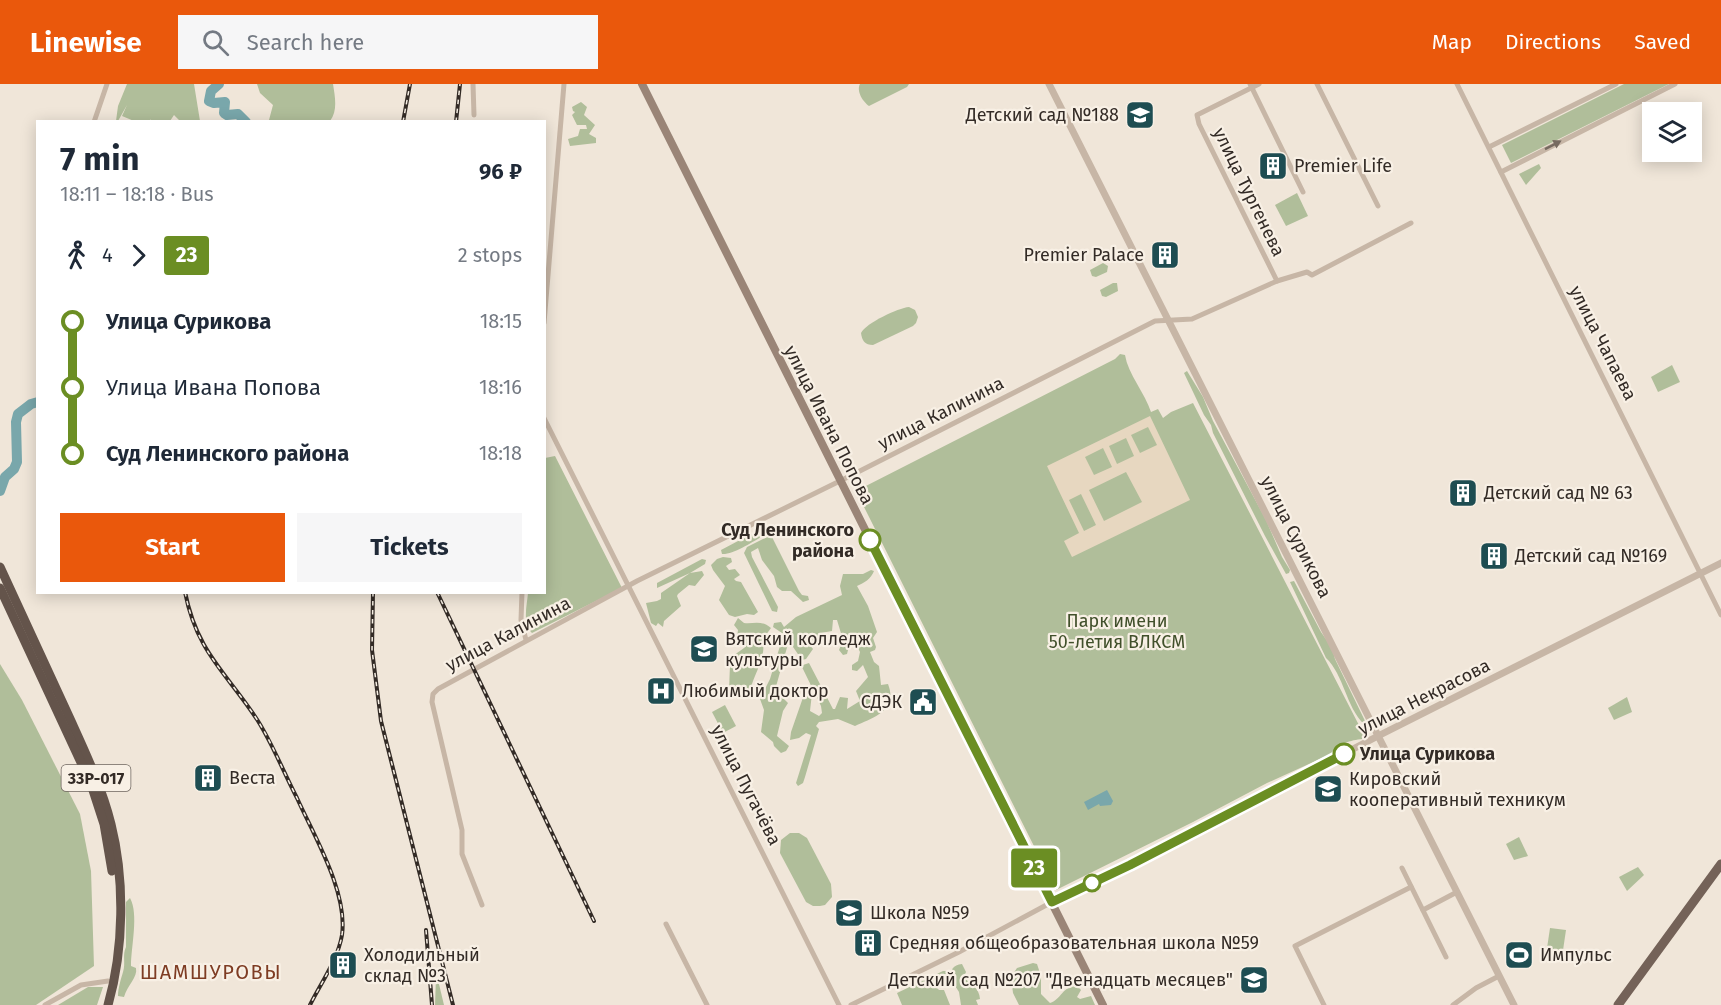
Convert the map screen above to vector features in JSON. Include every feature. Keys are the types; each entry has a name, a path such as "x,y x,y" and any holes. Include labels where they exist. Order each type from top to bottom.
{"highway":[{"name":"33Р-017","path":"0,567 92,767 110,821 117,859 120,899 116,968 108,1005"},
{"name":"33Р-017","path":"0,588 91,784 104,824 111,861 114,902 108,981 102,1005"}],"main road":[{"name":"улица Ивана Попова","path":"642,84 1104,1005"},
{"path":"1618,1005 1721,864"}],"street":[{"path":"95,120 107,84"},
{"path":"473,84 474,115"},
{"path":"546,299 564,84"},
{"name":"улица Сурикова","path":"1049,84 1514,1005"},
{"path":"1259,84 1251,86 1303,192"},
{"path":"1317,84 1378,206"},
{"name":"улица Чапаева","path":"1457,84 1721,615"},
{"path":"1489,147 1616,84"},
{"path":"1501,172 1675,84"},
{"name":"улица Тургенева","path":"1251,86 1197,115 1199,124 1277,282"},
{"name":"улица Калинина","path":"482,904 462,854 462,830 432,699 438,689 526,639 629,586 1155,321 1192,319 1277,282 1306,272 1312,274 1411,223"},
{"name":"улица Пугачёва","path":"546,422 839,1005"},
{"name":"улица Некрасова","path":"851,1005 1721,563"},
{"path":"522,594 521,620 526,639"},
{"path":"1402,868 1446,957"},
{"path":"1324,1005 1294,946 1411,887"},
{"path":"1423,910 1457,892"},
{"path":"666,924 707,1005"},
{"path":"1453,1005 1476,988 1499,976"},
{"path":"45,1005 81,985 108,981"}],"green space":[{"path":"127,84 194,84 200,120 179,120 174,115 171,120 132,120 122,116 127,105 119,120 116,120 118,106"},
{"path":"257,84 333,84 335,104 333,117 331,120 269,120 273,105 260,93"},
{"path":"860,84 909,84 869,106 861,96"},
{"path":"1624,84 1669,84 1511,163 1502,145"},
{"path":"581,102 587,107 584,115 595,125 589,134 596,138 596,143 570,146 568,139 578,136 580,129 587,129 586,125 577,125 572,115 575,112 572,107"},
{"path":"1539,164 1541,168 1526,185 1519,174"},
{"path":"1297,193 1308,216 1286,226 1275,205"},
{"path":"1103,263 1108,266 1107,272 1096,277 1092,276 1090,270"},
{"path":"1117,283 1118,291 1106,297 1102,296 1100,290"},
{"path":"909,307 915,310 918,317 913,326 873,345 864,342 861,333 869,325 890,313"},
{"name":"Парк имени 50-летия ВЛКСМ","path":"1120,354 1125,355 1129,369 1151,412 1158,409 1163,418 1193,403 1363,733 1362,739 1340,745 1331,754 1267,783 1056,890 856,491 1115,359"},
{"path":"1672,365 1680,382 1658,392 1651,377"},
{"path":"1187,371 1203,397 1213,421 1266,520 1290,570 1289,573 1286,574 1265,536 1184,373"},
{"path":"555,456 622,588 532,633 526,620 528,594 546,594 546,458"},
{"path":"757,531 761,537 736,551 722,554 721,550"},
{"path":"771,535 799,591 802,595 808,596 809,600 803,602 791,591 782,591 777,587 774,576 762,560 758,548 751,552 752,557 778,607 777,612 772,611 744,553 747,547"},
{"path":"723,557 731,558 732,562 726,566 729,570 735,569 740,575 734,579 741,582 758,612 754,615 735,617 729,615 719,600 725,586 711,565"},
{"path":"702,559 706,560 705,564 657,588 657,583"},
{"path":"702,571 704,575 695,586 689,585 678,594 681,606 664,621 663,627 658,623 656,626 651,623 646,603 661,599 661,593 690,573"},
{"path":"874,571 871,576 857,586 868,606 877,632 873,638 875,650 870,652 874,662 879,666 881,685 888,684 890,700 877,716 855,726 838,719 819,722 816,726 819,729 805,777 803,783 798,786 796,783 811,735 806,733 790,740 807,686 810,687 812,693 810,711 819,716 822,713 803,665 809,663 833,709 840,697 848,698 847,709 860,701 856,691 868,677 863,665 857,671 852,670 852,665 858,661 860,652 856,644 849,646 847,654 843,655 839,650 843,640 837,620 833,620 832,631 821,633 820,636 803,646 810,645 813,649 806,659 802,660 791,644 788,644 775,690 788,703 783,711 777,736 789,746 781,753 761,732 764,710 760,699 770,679 783,636 773,627 774,623 781,622 784,627 796,617 842,595 840,586 843,574 863,574"},
{"path":"1294,581 1332,648 1335,659 1366,723 1364,724 1353,709 1337,673 1326,658 1290,582"},
{"path":"738,618 744,623 761,623 771,628 762,640 762,658 750,691 739,696 732,693 729,688 732,658 747,645 737,638 738,630 734,625"},
{"path":"0,664 22,700 80,814 91,871 94,966 36,1005 0,1005"},
{"path":"1627,697 1632,712 1614,720 1608,708"},
{"path":"725,705 736,726 723,733 712,712"},
{"path":"790,833 799,833 807,838 831,884 832,897 825,905 813,906 806,902 780,853 781,840"},
{"path":"1519,837 1528,856 1514,860 1506,844"},
{"path":"1638,867 1644,875 1627,891 1619,877"},
{"path":"130,898 134,913 131,966 136,968 136,971 124,997 118,996 118,993 126,947 126,902"},
{"path":"1550,928 1566,930 1562,957 1546,955"},
{"path":"962,964 966,972 964,977 978,992 980,999 976,1000 978,1005 961,1005 959,992 950,978 953,968"},
{"path":"1037,964 1041,976 1041,994 1050,1003 1068,989 1077,986 1081,990 1077,997 1080,999 1091,996 1095,1005 1019,1005 1013,993 1011,977 1017,968"},
{"path":"947,971 948,974 939,982 937,988 944,990 950,1005 902,1005 897,993"},
{"path":"436,977 438,980 444,1005 435,1005"},
{"path":"88,987 103,987 97,1005 58,1005"}],"shaded area":[{"path":"1150,416 1190,500 1072,557 1064,541 1079,533 1047,466","holes":["1148,427 1157,445 1140,453 1131,435","1126,438 1134,456 1117,464 1109,446","1103,448 1112,467 1094,475 1085,457","1126,472 1142,502 1104,521 1089,490","1081,494 1096,525 1084,531 1069,500"]}],"water":[{"path":"1107,790 1113,801 1111,805 1100,806 1099,804 1088,810 1084,802"}],"waterway":[{"path":"219,84 211,91 209,101 225,102 224,113 238,114 244,120"},
{"path":"0,491 5,477 14,469 17,462 16,422 18,414 36,403"}],"railway":[{"path":"403,120 410,84"},
{"path":"456,120 460,84"},
{"path":"185,594 190,613 205,647 258,721 274,749 335,883 340,901 342,935 333,962 310,1005"},
{"path":"373,594 372,650 381,721 453,1005"},
{"path":"438,594 594,921"},
{"path":"426,930 432,1005"}],"bus line":[{"name":"23","path":"870,540 1052,902 1130,865 1344,754"}],"place":[{"name":"Детский сад №188","path":"1140,115"},
{"name":"Premier Life","path":"1273,166"},
{"name":"Premier Palace","path":"1165,255"},
{"name":"Детский сад № 63","path":"1463,493"},
{"name":"Суд Ленинского района","path":"870,540"},
{"name":"Детский сад №169","path":"1494,556"},
{"name":"Вятский колледж культуры","path":"704,649"},
{"name":"Любимый доктор","path":"661,691"},
{"name":"СДЭК","path":"923,702"},
{"name":"Улица Сурикова","path":"1344,754"},
{"name":"Веста","path":"208,778"},
{"name":"Кировский кооперативный техникум","path":"1328,789"},
{"name":"Школа №59","path":"849,913"},
{"name":"Средняя общеобразовательная школа №59","path":"868,943"},
{"name":"Импульс","path":"1519,955"},
{"name":"Холодильный склад №3","path":"343,965"},
{"name":"Детский сад №207 \"Двенадцать месяцев\"","path":"1254,980"}],"district":[{"name":"ШАМШУРОВЫ","path":"211,972"}]}
